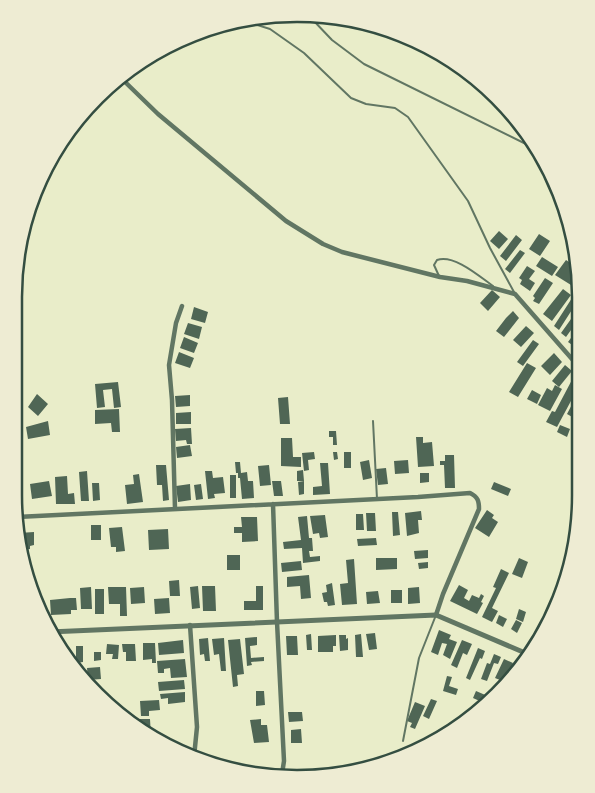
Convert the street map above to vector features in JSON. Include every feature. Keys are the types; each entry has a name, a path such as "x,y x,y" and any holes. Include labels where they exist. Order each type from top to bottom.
{"street":[{"path":"126,83 158,114 279,215 323,244 342,252 440,277 468,280 515,294 572,359"},
{"path":"175,509 172,400 169,365 176,323 182,306"},
{"path":"23,517 470,493 476,496 479,501 478,509 436,615"},
{"path":"273,504 284,761 283,770"},
{"path":"58,632 436,615 523,652"},
{"path":"190,625 197,727 195,751"}],"lane":[{"path":"316,23 332,40 364,64 525,144"},
{"path":"259,26 270,29 304,53 352,98 366,104 395,108 408,117 468,201 490,248 515,294"},
{"path":"440,277 434,265 437,260 443,258 454,260 495,288"},
{"path":"373,421 377,499"},
{"path":"402,741 419,658 436,615"}],"building":[{"path":"499,231 508,239 499,249 490,241"},
{"path":"539,234 550,241 540,256 529,249"},
{"path":"516,235 522,240 506,261 500,256"},
{"path":"520,250 525,253 510,273 505,269"},
{"path":"542,257 558,267 552,276 536,266"},
{"path":"566,260 570,263 571,285 555,275"},
{"path":"527,266 535,271 529,279 535,283 530,291 520,284 522,280 519,278"},
{"path":"545,278 553,283 539,304 533,301 535,298 533,296"},
{"path":"563,289 571,295 552,321 543,314"},
{"path":"492,290 500,297 488,311 480,303"},
{"path":"572,298 572,310 559,330 554,326"},
{"path":"194,307 208,312 205,323 191,319"},
{"path":"513,311 519,318 504,337 496,331"},
{"path":"571,319 572,329 566,337 561,333"},
{"path":"188,323 202,327 199,339 184,334"},
{"path":"526,326 534,333 521,347 513,340"},
{"path":"184,337 198,343 194,353 180,348"},
{"path":"572,337 572,345 568,342"},
{"path":"533,340 539,344 523,366 517,362"},
{"path":"179,352 194,358 190,368 175,363"},
{"path":"554,353 562,362 550,375 541,366"},
{"path":"527,363 536,368 518,397 509,392"},
{"path":"565,365 572,371 559,387 552,381"},
{"path":"572,380 572,399 557,427 546,422 552,411 555,412"},
{"path":"118,382 121,407 114,408 112,389 103,390 105,407 97,408 95,384"},
{"path":"555,385 562,389 550,411 538,405 547,388 552,391"},
{"path":"532,390 541,395 537,404 527,399"},
{"path":"37,394 48,404 38,416 28,407"},
{"path":"190,395 190,406 176,407 175,396"},
{"path":"288,397 290,424 280,424 278,398"},
{"path":"572,404 572,417 567,414"},
{"path":"119,409 120,432 112,432 111,423 95,424 95,410"},
{"path":"191,412 191,424 176,424 176,413"},
{"path":"48,421 50,435 28,439 26,427"},
{"path":"560,425 570,429 567,437 557,432"},
{"path":"191,428 192,444 187,444 186,440 176,441 175,429"},
{"path":"329,431 336,431 337,445 333,445 333,437 329,437"},
{"path":"416,437 423,437 423,443 432,442 434,466 418,467"},
{"path":"281,438 292,438 293,457 301,457 301,467 281,466"},
{"path":"190,445 192,456 177,458 176,447"},
{"path":"314,452 315,459 308,460 309,470 304,471 302,453"},
{"path":"333,452 337,452 338,459 334,460"},
{"path":"344,452 351,452 351,468 344,468"},
{"path":"445,455 454,455 455,488 445,488 444,465 440,465 440,461 445,461"},
{"path":"369,460 372,478 363,480 360,462"},
{"path":"408,460 409,473 395,474 394,461"},
{"path":"235,462 240,462 241,473 247,472 248,481 253,481 254,498 242,499 240,478 238,478 238,473 236,473"},
{"path":"320,463 328,463 330,494 313,495 313,487 322,486"},
{"path":"156,465 166,465 169,500 163,501 162,485 157,485"},
{"path":"269,465 271,485 260,486 258,466"},
{"path":"386,468 388,484 378,485 376,469"},
{"path":"303,470 304,481 297,481 297,471"},
{"path":"87,471 89,501 81,501 79,472"},
{"path":"205,471 212,471 213,478 223,477 225,493 214,494 215,498 208,499"},
{"path":"420,473 429,473 429,482 420,483"},
{"path":"139,474 143,502 127,504 125,485 134,484 133,475"},
{"path":"230,475 236,475 236,498 230,498"},
{"path":"67,476 68,494 74,493 75,504 56,504 55,477"},
{"path":"49,481 52,496 32,499 30,484"},
{"path":"272,481 281,481 283,496 274,496"},
{"path":"304,481 304,494 299,495 298,482"},
{"path":"494,482 511,489 508,496 491,489"},
{"path":"92,483 99,483 100,500 93,501"},
{"path":"190,484 191,500 178,502 176,486"},
{"path":"201,484 203,499 196,500 194,485"},
{"path":"487,510 494,515 492,518 498,522 489,537 475,528"},
{"path":"421,511 422,520 418,520 419,533 407,536 405,513"},
{"path":"392,512 398,512 400,535 393,536"},
{"path":"366,513 375,513 376,531 367,531"},
{"path":"356,514 363,514 364,530 356,530"},
{"path":"325,515 328,537 320,538 319,533 313,534 310,516"},
{"path":"307,516 309,538 312,538 313,551 309,551 310,557 320,556 320,561 303,563 302,548 284,549 283,542 301,540 298,517"},
{"path":"241,517 257,517 258,541 242,542 242,533 234,533 234,527 242,527"},
{"path":"91,525 101,525 101,540 91,540"},
{"path":"122,527 125,551 116,552 116,547 111,547 109,528"},
{"path":"168,529 169,549 149,550 148,530"},
{"path":"34,532 34,545 30,546 30,549 28,549 25,533"},
{"path":"376,538 377,545 358,546 357,539"},
{"path":"428,550 428,558 415,559 414,551"},
{"path":"227,555 240,555 240,570 227,570"},
{"path":"376,558 397,558 397,569 376,570"},
{"path":"519,558 528,562 522,578 512,574"},
{"path":"354,559 357,604 342,605 340,584 348,583 346,560"},
{"path":"301,561 302,570 282,572 281,563"},
{"path":"428,562 428,568 419,569 418,563"},
{"path":"501,569 509,573 492,608 498,611 492,622 482,617 496,588 493,587"},
{"path":"309,575 311,598 301,599 300,586 287,587 287,577"},
{"path":"179,580 180,596 170,596 169,581"},
{"path":"332,583 335,605 328,606 327,602 324,602 322,593 327,592 326,585"},
{"path":"459,585 468,590 464,598 469,601 472,595 479,598 481,594 484,596 481,602 483,603 477,614 450,601"},
{"path":"198,586 200,608 192,609 190,587"},
{"path":"202,586 215,586 216,611 203,611"},
{"path":"256,586 263,586 263,610 244,610 244,601 256,601"},
{"path":"91,587 92,609 81,609 80,588"},
{"path":"108,587 126,587 127,616 120,616 120,604 109,604"},
{"path":"144,587 145,603 131,604 130,588"},
{"path":"419,587 420,603 408,604 408,588"},
{"path":"95,589 104,589 104,614 95,614"},
{"path":"391,590 402,590 402,603 391,603"},
{"path":"378,591 380,603 367,604 366,592"},
{"path":"76,598 77,610 71,610 71,614 51,615 50,600"},
{"path":"169,598 170,613 155,614 154,599"},
{"path":"519,609 526,612 523,622 516,619"},
{"path":"499,615 507,619 503,627 496,623"},
{"path":"516,620 522,623 517,633 511,629"},
{"path":"439,630 451,635 449,639 457,642 450,659 443,655 447,644 442,643 438,655 431,652"},
{"path":"375,633 377,649 369,650 366,634"},
{"path":"311,634 312,650 307,650 306,635"},
{"path":"361,634 363,657 356,657 355,635"},
{"path":"336,635 336,646 333,646 333,652 318,652 318,636"},
{"path":"339,635 346,635 346,639 348,638 348,650 340,651"},
{"path":"286,636 297,636 298,655 287,655"},
{"path":"257,637 257,645 250,646 251,658 264,657 264,661 251,662 252,665 247,666 245,638"},
{"path":"208,638 210,661 205,661 204,654 200,655 199,639"},
{"path":"224,638 226,671 221,671 219,654 214,655 212,639"},
{"path":"240,639 244,674 237,675 238,686 233,687 228,640"},
{"path":"183,640 184,653 159,655 158,643"},
{"path":"462,640 472,644 467,655 463,653 457,668 451,665"},
{"path":"143,643 155,643 156,663 152,663 152,659 143,660"},
{"path":"107,644 119,645 118,659 112,659 113,654 106,654"},
{"path":"122,644 135,644 136,661 126,661 126,652 123,652"},
{"path":"76,646 83,646 83,662 79,663 76,658"},
{"path":"478,648 485,651 470,680 466,678"},
{"path":"94,652 101,652 101,660 94,661"},
{"path":"494,654 501,657 498,664 494,663 487,681 481,679 487,663 490,664"},
{"path":"185,659 187,677 171,678 170,668 164,669 164,673 158,673 157,661"},
{"path":"504,659 513,663 510,670 501,680 495,678"},
{"path":"100,667 101,679 93,680 87,673 87,668"},
{"path":"447,676 452,677 449,686 458,689 456,695 443,691"},
{"path":"184,680 185,689 159,691 158,682"},
{"path":"256,691 264,691 265,705 256,706"},
{"path":"476,691 486,695 480,701 473,698"},
{"path":"185,692 185,702 168,704 168,698 161,699 160,694"},
{"path":"431,699 437,701 429,719 423,716"},
{"path":"159,700 160,710 149,711 149,716 141,716 140,701"},
{"path":"415,702 425,706 415,729 410,727 412,723 407,721"},
{"path":"288,712 302,712 303,721 289,722"},
{"path":"138,719 150,719 151,728"},
{"path":"261,719 261,725 267,725 269,742 254,743 250,720"},
{"path":"301,729 302,743 291,743 291,730"}]}
